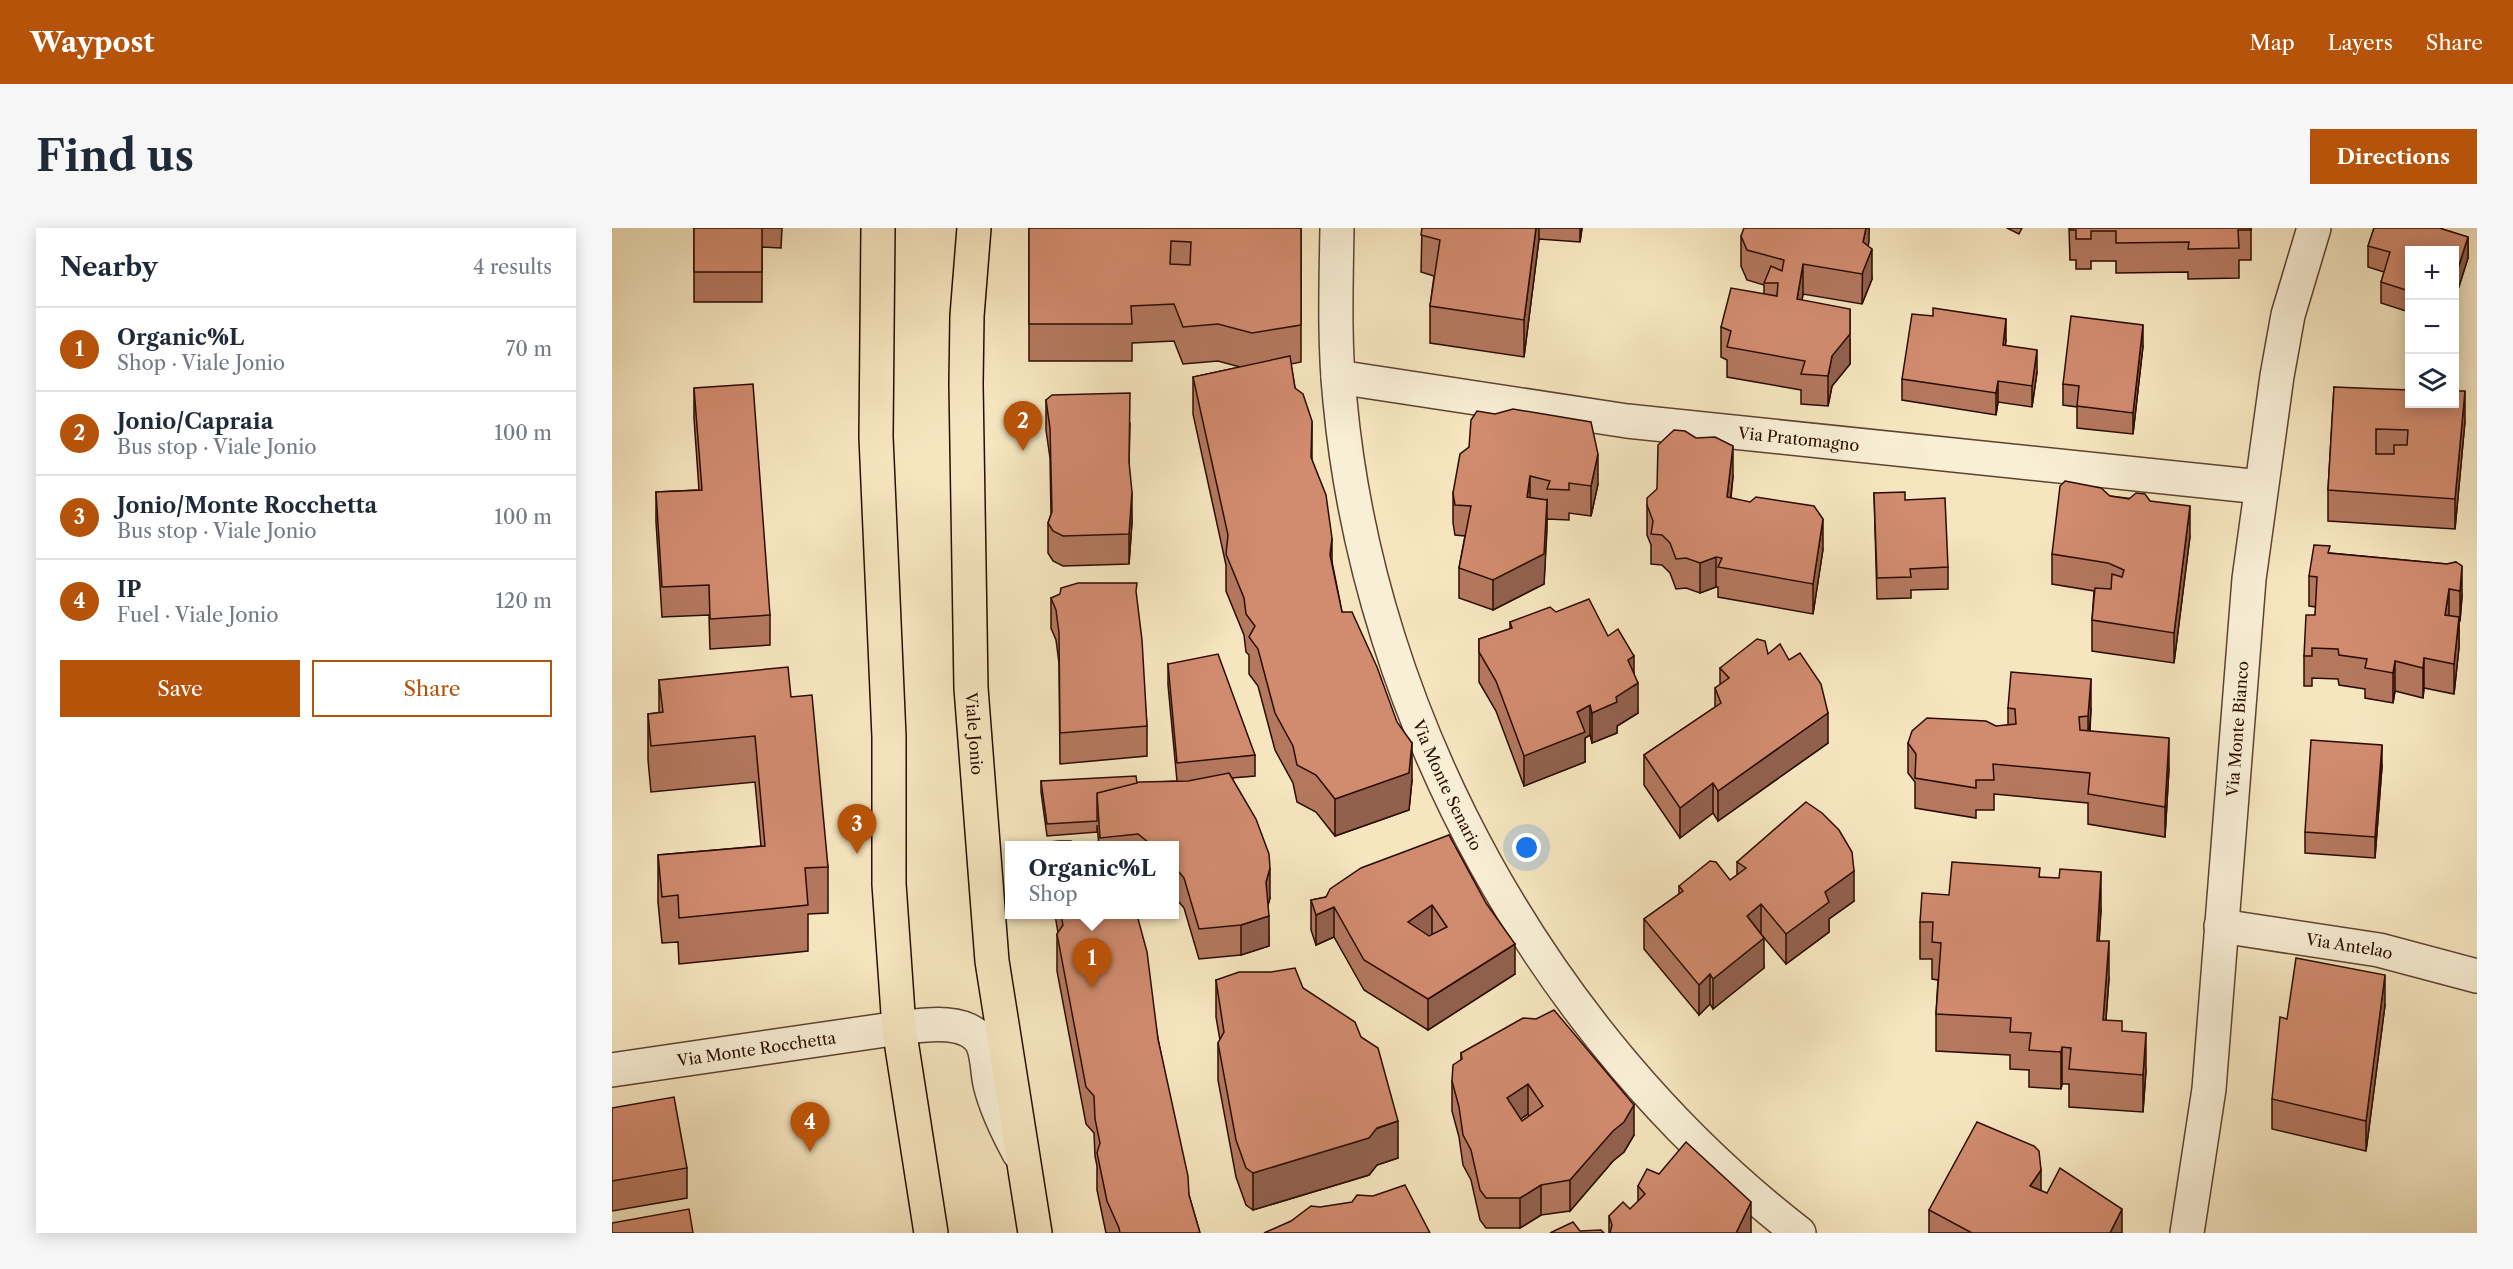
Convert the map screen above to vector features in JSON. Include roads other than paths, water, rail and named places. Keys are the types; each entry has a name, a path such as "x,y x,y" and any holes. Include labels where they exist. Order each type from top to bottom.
{"main road":[{"path":"878,228 876,438 889,737 889,884 899,1028 931,1233"},
{"name":"Viale Jonio","path":"974,228 967,316 966,395 971,688 992,961 1021,1157 1035,1233"}],"street":[{"name":"Via Monte Senario","path":"1337,228 1338,377 1355,501 1386,626 1430,748 1489,872 1534,944 1607,1047 1722,1167 1799,1233"},
{"name":"Via Monte Bianco","path":"2187,1233 2209,1089 2249,579 2260,487 2288,315 2314,228"},
{"name":"Via Pratomagno","path":"1338,377 1627,421 2260,487"},
{"name":"Via Antelao","path":"2221,926 2379,950 2477,976"},
{"name":"Via Monte Rocchetta","path":"612,1070 899,1028 940,1025 960,1027 973,1034 981,1042 995,1101 1021,1157"}],"place":[{"name":"Jonio/Capraia","path":"1023,451"},
{"name":"Jonio/Monte Rocchetta","path":"857,854"},
{"name":"Organic%L","path":"1092,988"},
{"name":"IP","path":"810,1152"}]}
